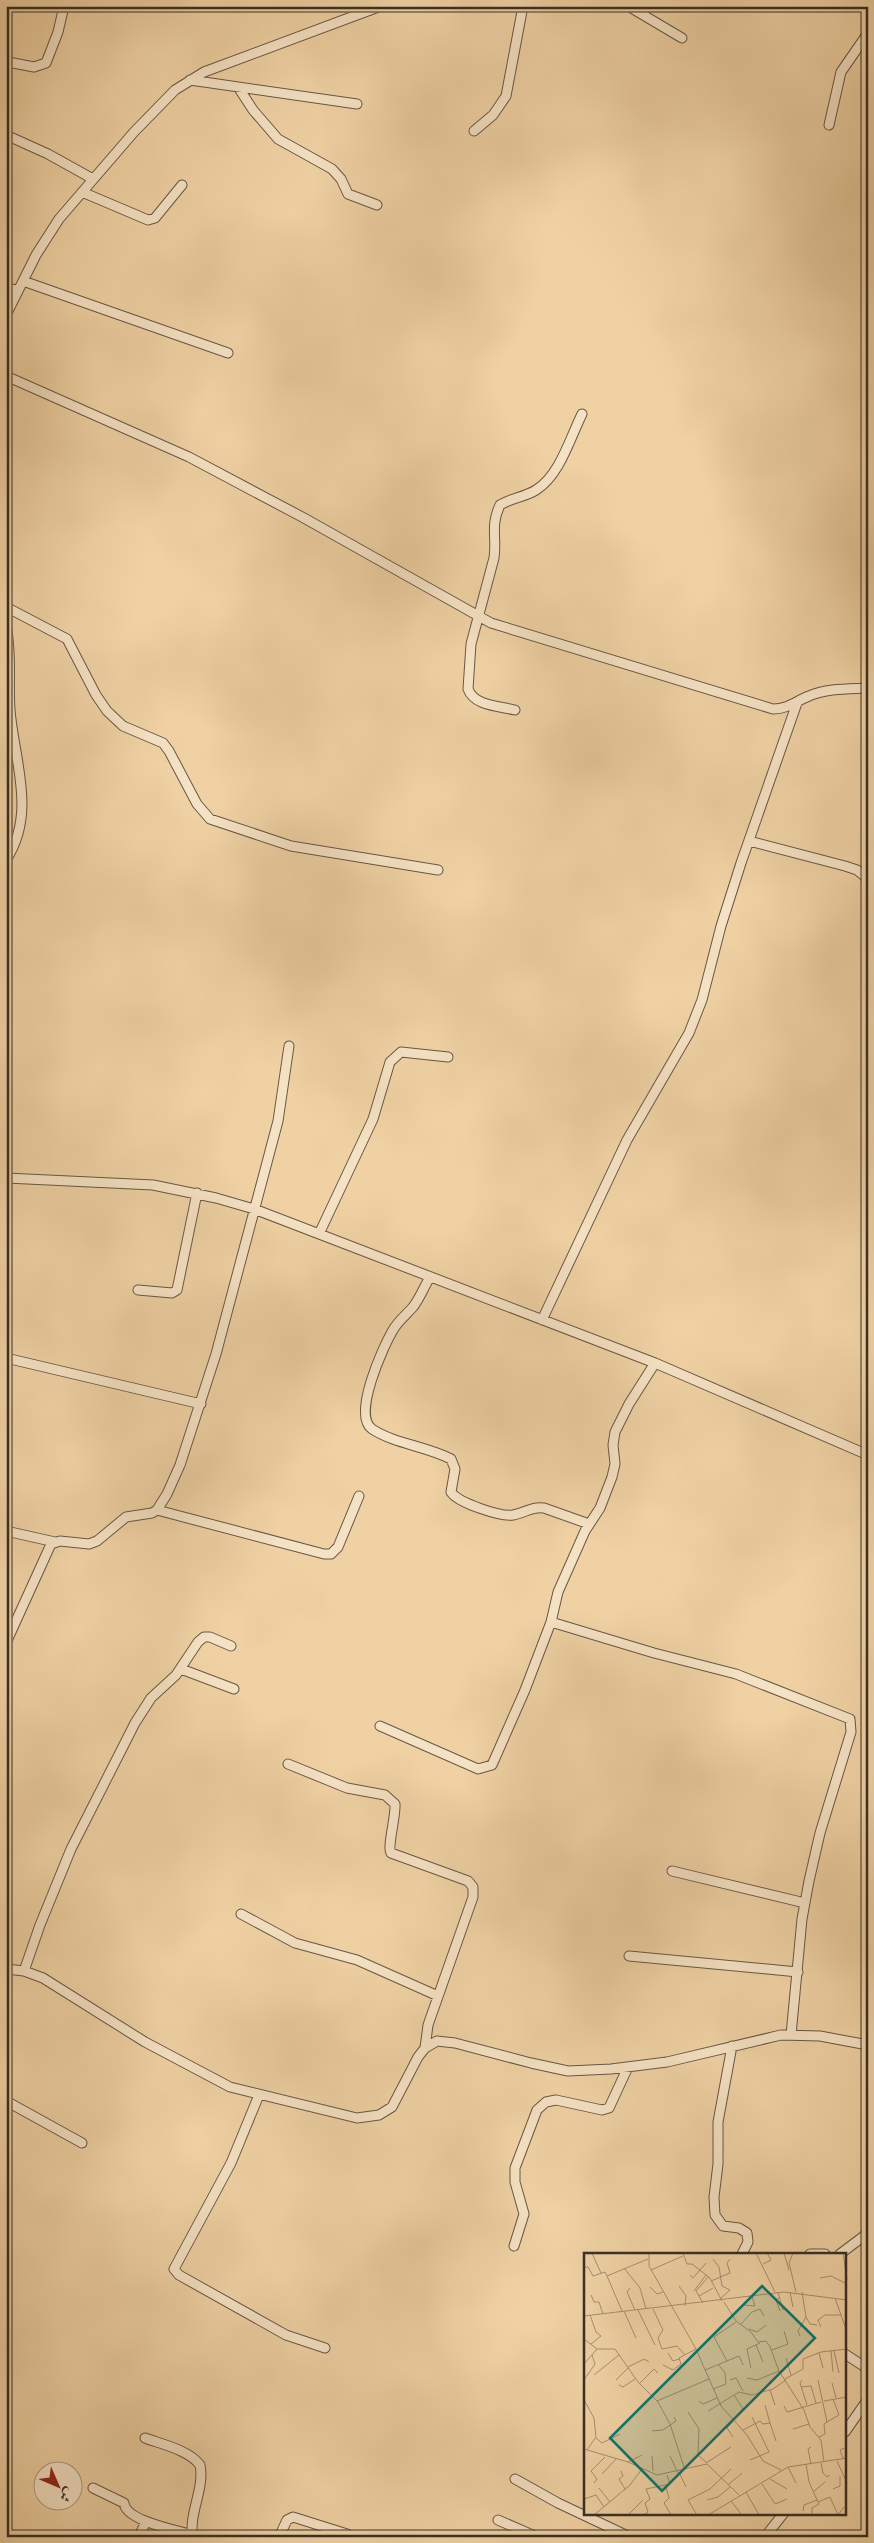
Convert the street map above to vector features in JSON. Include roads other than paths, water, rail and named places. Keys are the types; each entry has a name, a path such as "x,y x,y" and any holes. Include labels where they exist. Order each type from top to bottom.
{"street":[{"path":"7,64 34,68 46,63 58,32 64,6"},
{"path":"6,315 46,238 93,179 134,132 175,90 189,80 225,63 354,11 380,6"},
{"path":"474,130 493,115 506,96 523,6"},
{"path":"628,6 682,38"},
{"path":"828,125 841,72 868,33"},
{"path":"189,80 356,104"},
{"path":"238,87 252,110 278,139 332,170 341,179 348,194 377,205"},
{"path":"6,135 48,154 93,179"},
{"path":"82,192 148,220 155,218 182,184"},
{"path":"23,281 228,353"},
{"path":"6,287 18,291"},
{"path":"6,376 188,457 304,518 478,616 510,630 678,679 774,710 785,709 810,695 833,690 868,688"},
{"path":"515,710 476,701 470,696 469,663 478,616 494,558 493,530 500,505 536,490 547,482 559,463 582,414"},
{"path":"6,607 66,639 96,695 107,711 123,726 162,743 169,751 197,804 210,819 291,846 438,870"},
{"path":"6,626 11,718 22,796 19,832 6,860"},
{"path":"542,1320 627,1140 690,1033 702,1000 721,926 797,703"},
{"path":"749,841 845,866 857,870 868,879"},
{"path":"6,1531 54,1542 89,1544 126,1517 152,1513 157,1510 180,1465 201,1404 278,1121 289,1046"},
{"path":"319,1234 373,1119 390,1062 400,1052 448,1057"},
{"path":"6,1178 121,1182 196,1193 254,1209 655,1363 868,1455"},
{"path":"138,1290 172,1293 177,1290 196,1193"},
{"path":"430,1277 418,1300 393,1330 379,1357 371,1382 365,1412 366,1422 371,1428 386,1435 451,1459 455,1470 451,1492 454,1497 463,1502 504,1515 513,1515 537,1507 544,1508 589,1524"},
{"path":"6,1358 201,1404"},
{"path":"380,1726 478,1769 488,1768 495,1761 551,1622 558,1592 589,1524 600,1508 614,1470 615,1432 628,1404 655,1363"},
{"path":"157,1510 324,1554 331,1554 338,1547 359,1496"},
{"path":"6,1643 22,1613 47,1549 54,1542"},
{"path":"551,1622 654,1653 736,1674 850,1719 851,1732 820,1833 805,1903 791,2035"},
{"path":"24,1971 71,1849 135,1722 151,1698 180,1669 192,1650 204,1637 210,1637 231,1646"},
{"path":"180,1669 234,1689"},
{"path":"288,1764 347,1788 385,1795 395,1804 395,1824 388,1846 391,1853 468,1881 473,1887 473,1897 428,2025 425,2048"},
{"path":"672,1870 805,1903"},
{"path":"241,1914 295,1943 358,1960 438,1996"},
{"path":"629,1956 798,1972"},
{"path":"6,1969 24,1971 68,1992 144,2042 215,2080 259,2095 357,2118 379,2115 392,2106 400,2095 414,2064 425,2048 437,2041 447,2041 568,2070 628,2067 667,2062 732,2046 791,2035 820,2036 868,2046"},
{"path":"732,2046 718,2122 718,2164 714,2197 715,2215 723,2226 739,2228 747,2233 748,2242 742,2253"},
{"path":"514,2246 524,2214 515,2182 515,2168 537,2110 546,2102 556,2100 606,2109 613,2102 628,2067"},
{"path":"259,2095 232,2163 174,2269 180,2275 286,2335 325,2348"},
{"path":"6,2100 82,2143"},
{"path":"841,2253 868,2233"},
{"path":"846,2355 868,2369"},
{"path":"846,2431 868,2399"},
{"path":"93,2488 124,2503 125,2509 133,2517 193,2536 192,2528 200,2479 200,2465 196,2460 185,2454 145,2438"},
{"path":"515,2479 584,2515"},
{"path":"586,2516 630,2537"},
{"path":"765,2537 781,2516"},
{"path":"279,2537 287,2520 293,2517 346,2534"},
{"path":"498,2520 536,2537"},
{"path":"139,2537 146,2521"}]}
